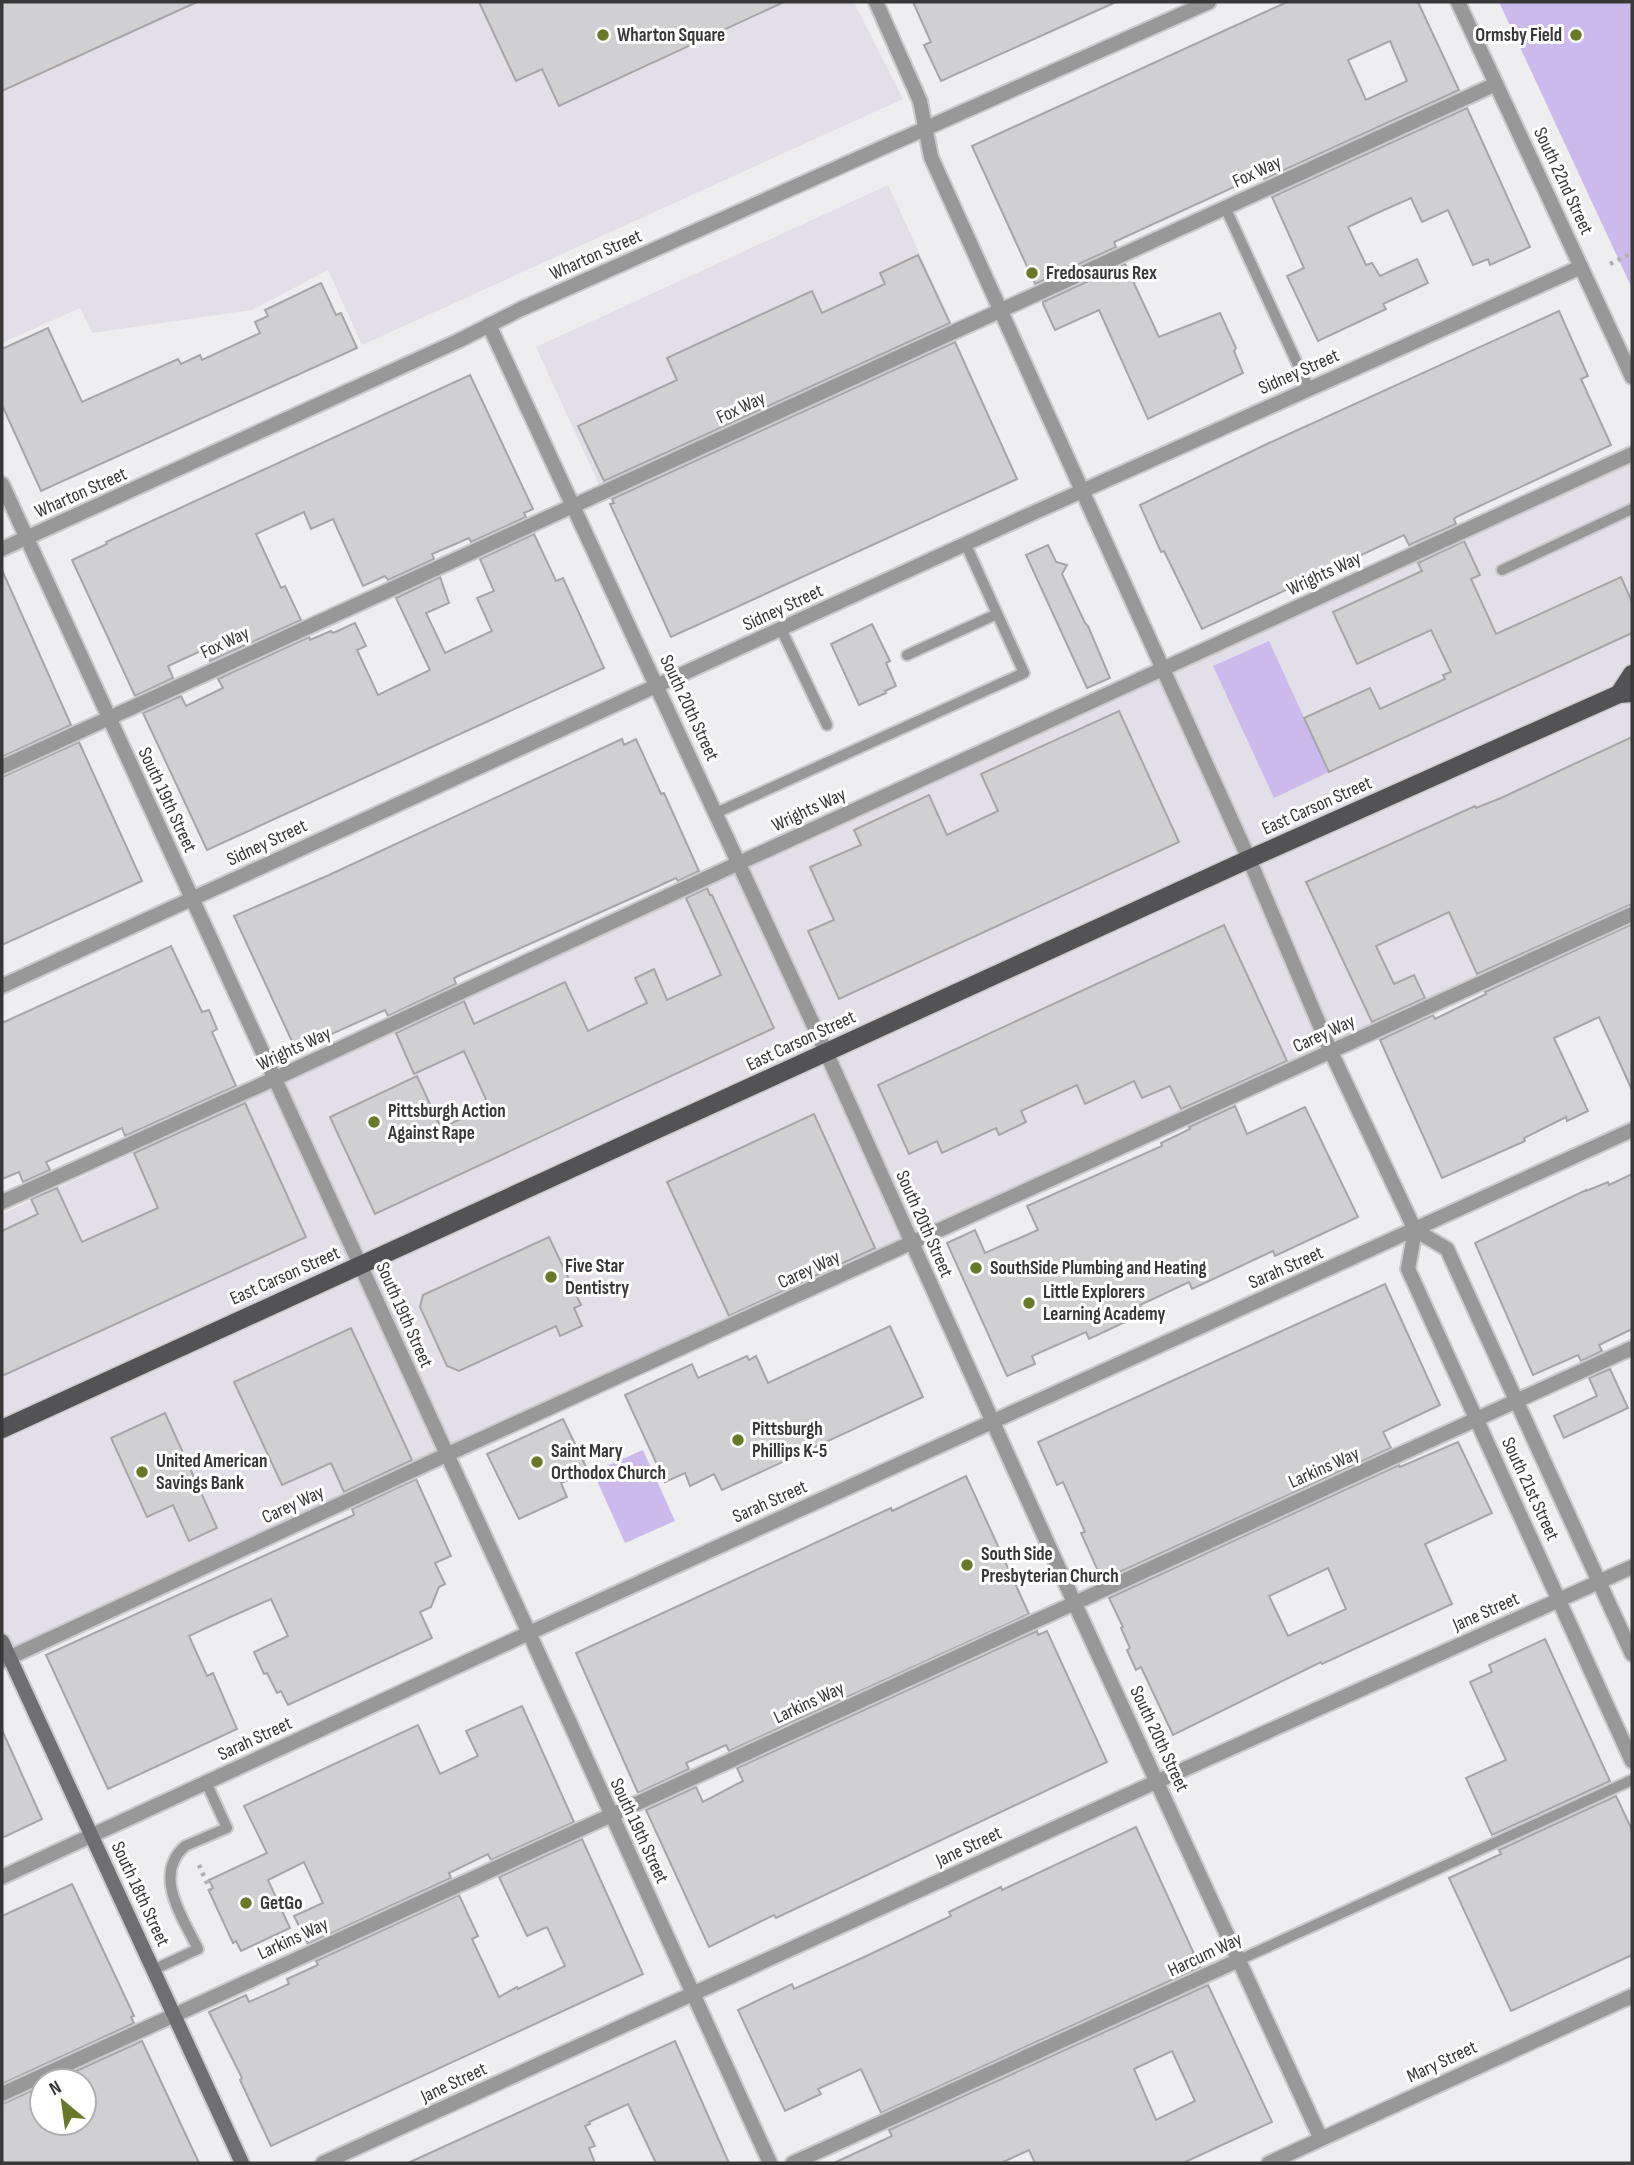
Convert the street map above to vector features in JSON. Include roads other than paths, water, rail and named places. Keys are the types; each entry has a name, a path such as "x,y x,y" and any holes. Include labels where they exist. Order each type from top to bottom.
{"main road":[{"name":"East Carson Street","path":"2,1429 1249,859 1626,694 1632,674"},
{"name":"South 18th Street","path":"2,1641 6,1659 92,1835 242,2163"}],"street":[{"path":"876,2 920,101 931,157 1249,859 1331,1052 1415,1230"},
{"name":"Wharton Street","path":"2,550 533,304 1209,2"},
{"name":"South 22nd Street","path":"1458,2 1632,377"},
{"name":"Fox Way","path":"2,767 1496,84"},
{"name":"Sidney Street","path":"2,986 1082,491 1581,267"},
{"name":"South 20th Street","path":"489,325 826,1052 1074,1602 1321,2139"},
{"name":"Wrights Way","path":"2,1202 1632,454"},
{"name":"South 19th Street","path":"2,484 770,2163"},
{"name":"Carey Way","path":"6,1659 446,1455 1632,914"},
{"name":"Sarah Street","path":"2,1877 529,1633 1632,1130"},
{"name":"South 21st Street","path":"1632,1654 1447,1249 1415,1230 1408,1269 1632,1761"},
{"name":"Larkins Way","path":"2,2094 1632,1348"},
{"name":"Jane Street","path":"323,2163 1632,1567"},
{"name":"Harcum Way","path":"793,2163 1239,1960"},
{"name":"Mary Street","path":"1269,2163 1632,1996"}],"lane":[{"path":"1225,207 1309,389"},
{"path":"1502,570 1632,509"},
{"path":"716,813 1024,673 966,545"},
{"path":"907,655 997,614"},
{"path":"781,629 827,725"},
{"name":"Harcum Way","path":"1239,1960 1632,1780"},
{"path":"153,1970 198,1949 170,1891 169,1878 177,1856 185,1846 227,1828 206,1782"}],"place":[{"name":"Wharton Square","path":"603,35"},
{"name":"Ormsby Field","path":"1576,35"},
{"name":"Fredosaurus Rex","path":"1032,273"},
{"name":"Pittsburgh Action Against Rape","path":"374,1122"},
{"name":"SouthSide Plumbing and Heating","path":"976,1268"},
{"name":"Five Star Dentistry","path":"551,1277"},
{"name":"Little Explorers Learning Academy","path":"1029,1303"},
{"name":"Pittsburgh Phillips K-5","path":"738,1440"},
{"name":"Saint Mary Orthodox Church","path":"537,1462"},
{"name":"United American Savings Bank","path":"142,1472"},
{"name":"South Side Presbyterian Church","path":"967,1565"},
{"name":"GetGo","path":"246,1903"}]}
